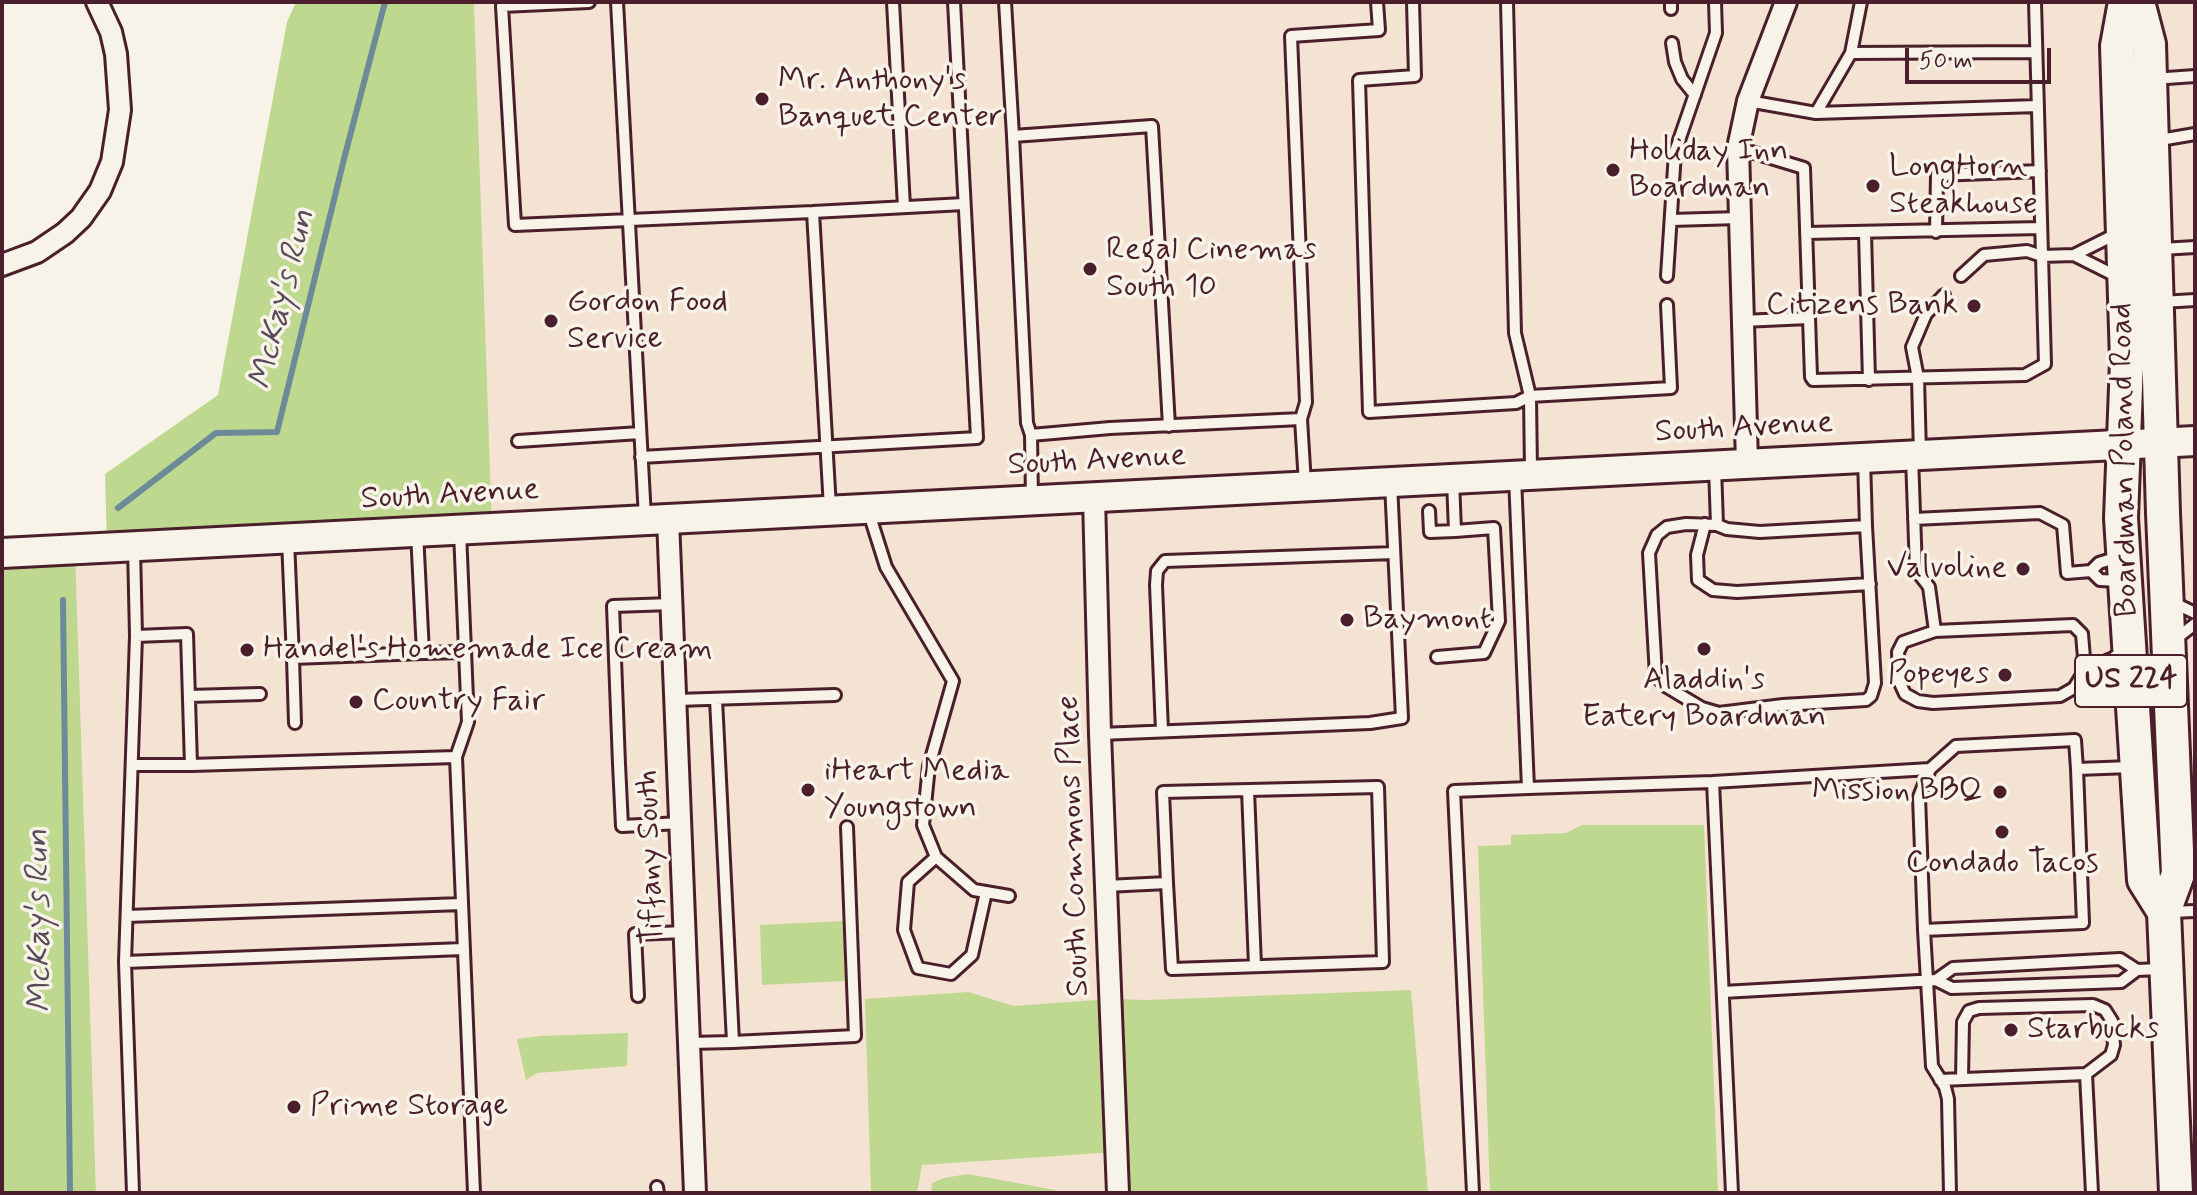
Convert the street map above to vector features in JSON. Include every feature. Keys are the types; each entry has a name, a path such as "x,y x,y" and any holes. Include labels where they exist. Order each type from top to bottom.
{"main road":[{"name":"Boardman Poland Road","path":"2125,2 2117,46 2127,361 2121,518 2124,568 2144,880 2180,912"},
{"name":"Boardman Poland Road","path":"2138,2 2149,44 2161,442 2181,606 2168,644 2180,912 2152,969 2176,1193"},
{"name":"South Avenue","path":"2,553 2195,441"}],"street":[{"path":"2,265 37,252 65,233 81,218 100,191 112,162 120,110 117,70 111,32 97,2"},
{"path":"1747,463 1738,148 1748,101 1786,2"},
{"name":"South Commons Place","path":"1094,497 1118,1193"},
{"name":"Tiffany South","path":"656,520 673,604 695,1193"}],"lane":[{"path":"589,2 502,6 515,225 964,204"},
{"path":"617,2 641,457 656,520"},
{"path":"893,2 904,207"},
{"path":"641,457 977,438 954,2"},
{"path":"1005,2 1027,423 1031,435 1032,499"},
{"path":"1305,486 1301,419 1306,402 1291,36 1379,30 1377,2"},
{"path":"1413,2 1415,76 1359,80 1369,412 1516,403 1530,396 1671,388 1667,305"},
{"path":"1507,2 1515,333 1530,396 1523,475 1528,788"},
{"path":"1667,276 1675,152 1716,33 1715,2"},
{"path":"1816,113 1851,53 1861,2"},
{"path":"1738,148 1804,168 1813,380 2025,375 2045,364 2035,2"},
{"path":"1672,43 1682,79 1695,95"},
{"path":"1851,53 2036,52"},
{"path":"2150,79 2195,76"},
{"path":"1748,101 1816,113 2038,106"},
{"path":"1013,136 1152,126 1169,426"},
{"path":"2152,142 2195,134"},
{"path":"1936,232 1937,175 2040,171"},
{"path":"813,212 830,510"},
{"path":"1671,220 1739,218"},
{"path":"1806,233 2041,228"},
{"path":"1961,276 1984,255 2027,251 2042,256 2074,255 2123,231"},
{"path":"1865,233 1869,380"},
{"path":"2155,249 2195,247"},
{"path":"2074,255 2124,281"},
{"path":"1935,631 1929,587 1916,570 1914,519 1918,378 1912,347 1926,314 1944,295"},
{"path":"2157,302 2195,300"},
{"path":"1742,321 1809,318"},
{"path":"1031,435 1301,419"},
{"path":"518,441 640,433"},
{"path":"1864,457 1875,683 1874,691 1866,700 1719,713 1702,708 1667,687 1656,676 1649,553 1657,535 1667,527 1711,524 1756,532 1866,526"},
{"path":"1715,465 1711,524 1697,555 1698,580 1713,590 1737,592 1870,584"},
{"path":"1453,478 1455,531"},
{"path":"1100,734 1370,723 1402,718 1391,481"},
{"path":"868,508 886,567 953,681 929,766 923,825 936,857 974,890 1009,896"},
{"path":"1429,511 1430,532 1494,528 1499,621 1484,653 1437,657"},
{"path":"1914,519 2040,513 2063,525 2067,573 2091,571 2099,563 2124,568"},
{"path":"460,530 468,722 456,757 474,1193"},
{"path":"417,532 423,653"},
{"path":"288,538 295,723"},
{"path":"133,546 136,636 125,962 133,1193"},
{"path":"1162,731 1156,585 1157,571 1165,561 1394,553"},
{"path":"2091,571 2100,580 2124,568"},
{"path":"673,604 613,606 622,826 681,823"},
{"path":"2168,644 2195,624"},
{"path":"2085,670 2082,634 2073,625 1935,631 1903,642 1898,652 1899,681 1905,694 1918,701 2060,696 2074,688 2085,670 2113,658 2129,646"},
{"path":"136,636 187,634 191,765"},
{"path":"293,658 465,652"},
{"path":"2085,670 2132,692"},
{"path":"189,696 260,694"},
{"path":"676,700 835,695"},
{"path":"716,699 733,1042"},
{"path":"1924,930 2083,923 2075,740 1956,746 1930,769 1919,797 1924,930 1932,981 1932,1066 1948,1099 1950,1193"},
{"path":"133,765 456,757"},
{"path":"2077,769 2137,767"},
{"path":"1473,1193 1454,791 1713,782 1930,769"},
{"path":"1713,782 1732,1193"},
{"path":"1378,787 1383,962 1172,969 1163,792 1248,790 1378,787"},
{"path":"1248,790 1255,966"},
{"path":"689,1043 855,1036 847,827"},
{"path":"936,857 908,882 904,930 918,968 951,974 972,955 986,892"},
{"path":"1106,886 1167,883"},
{"path":"127,916 462,904"},
{"path":"638,996 635,934 685,932"},
{"path":"125,962 463,949"},
{"path":"1932,981 1953,968 2120,959 2152,969"},
{"path":"1723,992 1932,981 1952,988 2121,982 2152,969"},
{"path":"1940,1080 2086,1074 2111,1055 2114,1045 2112,1021 2105,1010 2093,1005 1979,1008 1969,1011 1963,1022 1962,1079"},
{"path":"2086,1074 2092,1193"}],"shaded area":[{"path":"474,2 2195,2 2195,1193 96,1193 75,549 492,528"}],"green space":[{"path":"296,2 474,2 492,528 107,547 105,474 218,395 287,22"},
{"path":"75,549 96,1193 2,1193 2,553"},
{"path":"1582,825 1704,825 1718,1193 1490,1193 1478,846 1511,845 1511,835 1566,833"},
{"path":"843,921 845,981 762,985 760,925"},
{"path":"1411,990 1428,1193 1118,1193 1116,1152 922,1165 917,1193 871,1193 865,999 968,992 1014,1006 1110,999"},
{"path":"628,1033 627,1066 537,1073 526,1080 517,1039"},
{"path":"968,1174 1063,1193 931,1193 932,1183"}],"waterway":[{"name":"McKay's Run","path":"118,508 216,433 277,432 385,2"},
{"name":"McKay's Run","path":"63,600 70,1193"}],"place":[{"name":"Mr. Anthony's Banquet Center","path":"762,99"},
{"name":"Holiday Inn Boardman","path":"1613,170"},
{"name":"LongHorn Steakhouse","path":"1873,186"},
{"name":"Regal Cinemas South 10","path":"1090,269"},
{"name":"Citizens Bank","path":"1974,306"},
{"name":"Gordon Food Service","path":"551,321"},
{"name":"Valvoline","path":"2023,569"},
{"name":"Baymont","path":"1347,620"},
{"name":"Aladdin's Eatery Boardman","path":"1704,649"},
{"name":"Handel's Homemade Ice Cream","path":"247,650"},
{"name":"Popeyes","path":"2005,675"},
{"name":"Country Fair","path":"356,702"},
{"name":"iHeart Media Youngstown","path":"808,790"},
{"name":"Mission BBQ","path":"2000,792"},
{"name":"Condado Tacos","path":"2002,832"},
{"name":"Starbucks","path":"2011,1030"},
{"name":"Prime Storage","path":"294,1107"}]}
